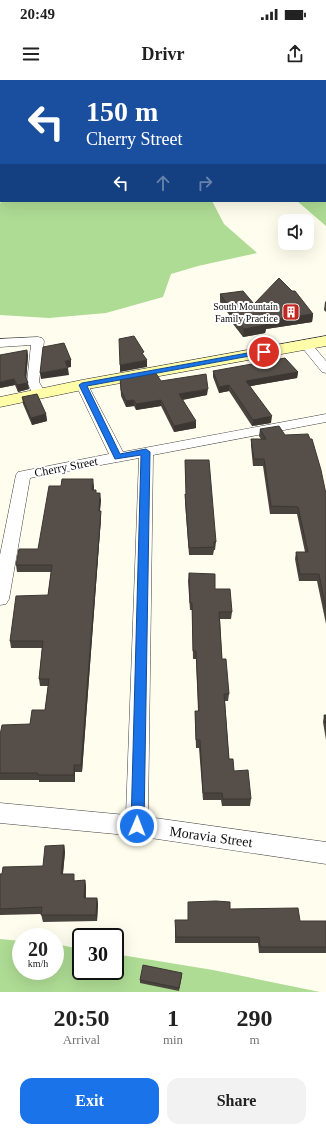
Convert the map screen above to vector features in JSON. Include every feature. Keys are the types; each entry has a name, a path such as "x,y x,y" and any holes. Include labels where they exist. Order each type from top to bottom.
{"main road":[{"path":"0,402 82,385 326,341"}],"street":[{"path":"0,343 38,341 33,382 40,394"},
{"path":"306,345 326,369"},
{"path":"82,385 118,457"},
{"name":"Cherry Street","path":"0,598 23,475 326,418"},
{"path":"137,826 146,452"},
{"name":"Moravia Street","path":"0,813 137,826 326,853"}],"green space":[{"path":"213,202 224,224 257,253 198,266 171,274 163,297 106,313 49,318 0,315 0,203"},
{"path":"298,202 326,202 326,226 314,214"},
{"path":"0,939 12,940 12,980 64,980 64,946 72,947 72,980 124,980 124,955 213,970 320,992 0,992"}],"building":[{"path":"279,278 292,291 295,291 313,314 263,321 266,325 244,329 230,312 233,312 220,294 243,291 254,304"},
{"path":"134,336 147,360 120,365 119,339"},
{"path":"64,343 71,360 65,361 68,368 40,373 43,347"},
{"path":"27,350 25,375 28,383 17,385 14,379 0,382 0,355"},
{"path":"285,358 298,372 246,381 272,416 253,420 229,385 219,387 213,371"},
{"path":"155,372 161,381 206,374 208,389 179,394 196,421 174,426 161,400 136,404 134,400 126,401 121,390 120,378"},
{"path":"37,394 46,414 31,418 22,397"},
{"path":"279,426 285,435 308,434 310,439 312,439 321,470 326,494 326,609 319,574 300,574 296,552 308,552 298,507 271,506 264,459 254,459 251,439 266,439 260,429"},
{"path":"185,460 209,460 216,542 214,542 214,547 189,548 185,494"},
{"path":"62,479 93,479 92,490 96,490 96,493 100,493 99,511 101,511 81,765 74,765 74,775 0,773 0,735 2,725 30,724 32,710 45,710 49,679 39,679 43,641 10,641 16,596 48,595 52,565 16,565 19,549 38,549 49,486 61,486"},
{"path":"189,573 215,574 215,589 230,589 232,612 219,612 222,659 226,659 229,694 224,694 229,759 233,759 234,771 248,770 251,799 223,799 222,793 203,793 200,740 196,740 195,711 199,711 196,651 193,651 192,603 190,603"},
{"path":"64,845 61,874 74,874 74,881 85,880 84,898 97,898 96,915 41,915 42,907 0,909 0,874 2,874 3,867 43,866 45,846"},
{"path":"188,902 230,902 230,909 298,908 300,921 326,921 326,947 260,947 259,937 176,937 175,920 188,920"},
{"path":"143,965 182,973 179,988 140,980"}],"place":[{"name":"South Mountain Family Practice","path":"291,312"}],"route":[{"path":"137,826 146,452 118,457 82,385 264,352"}]}
